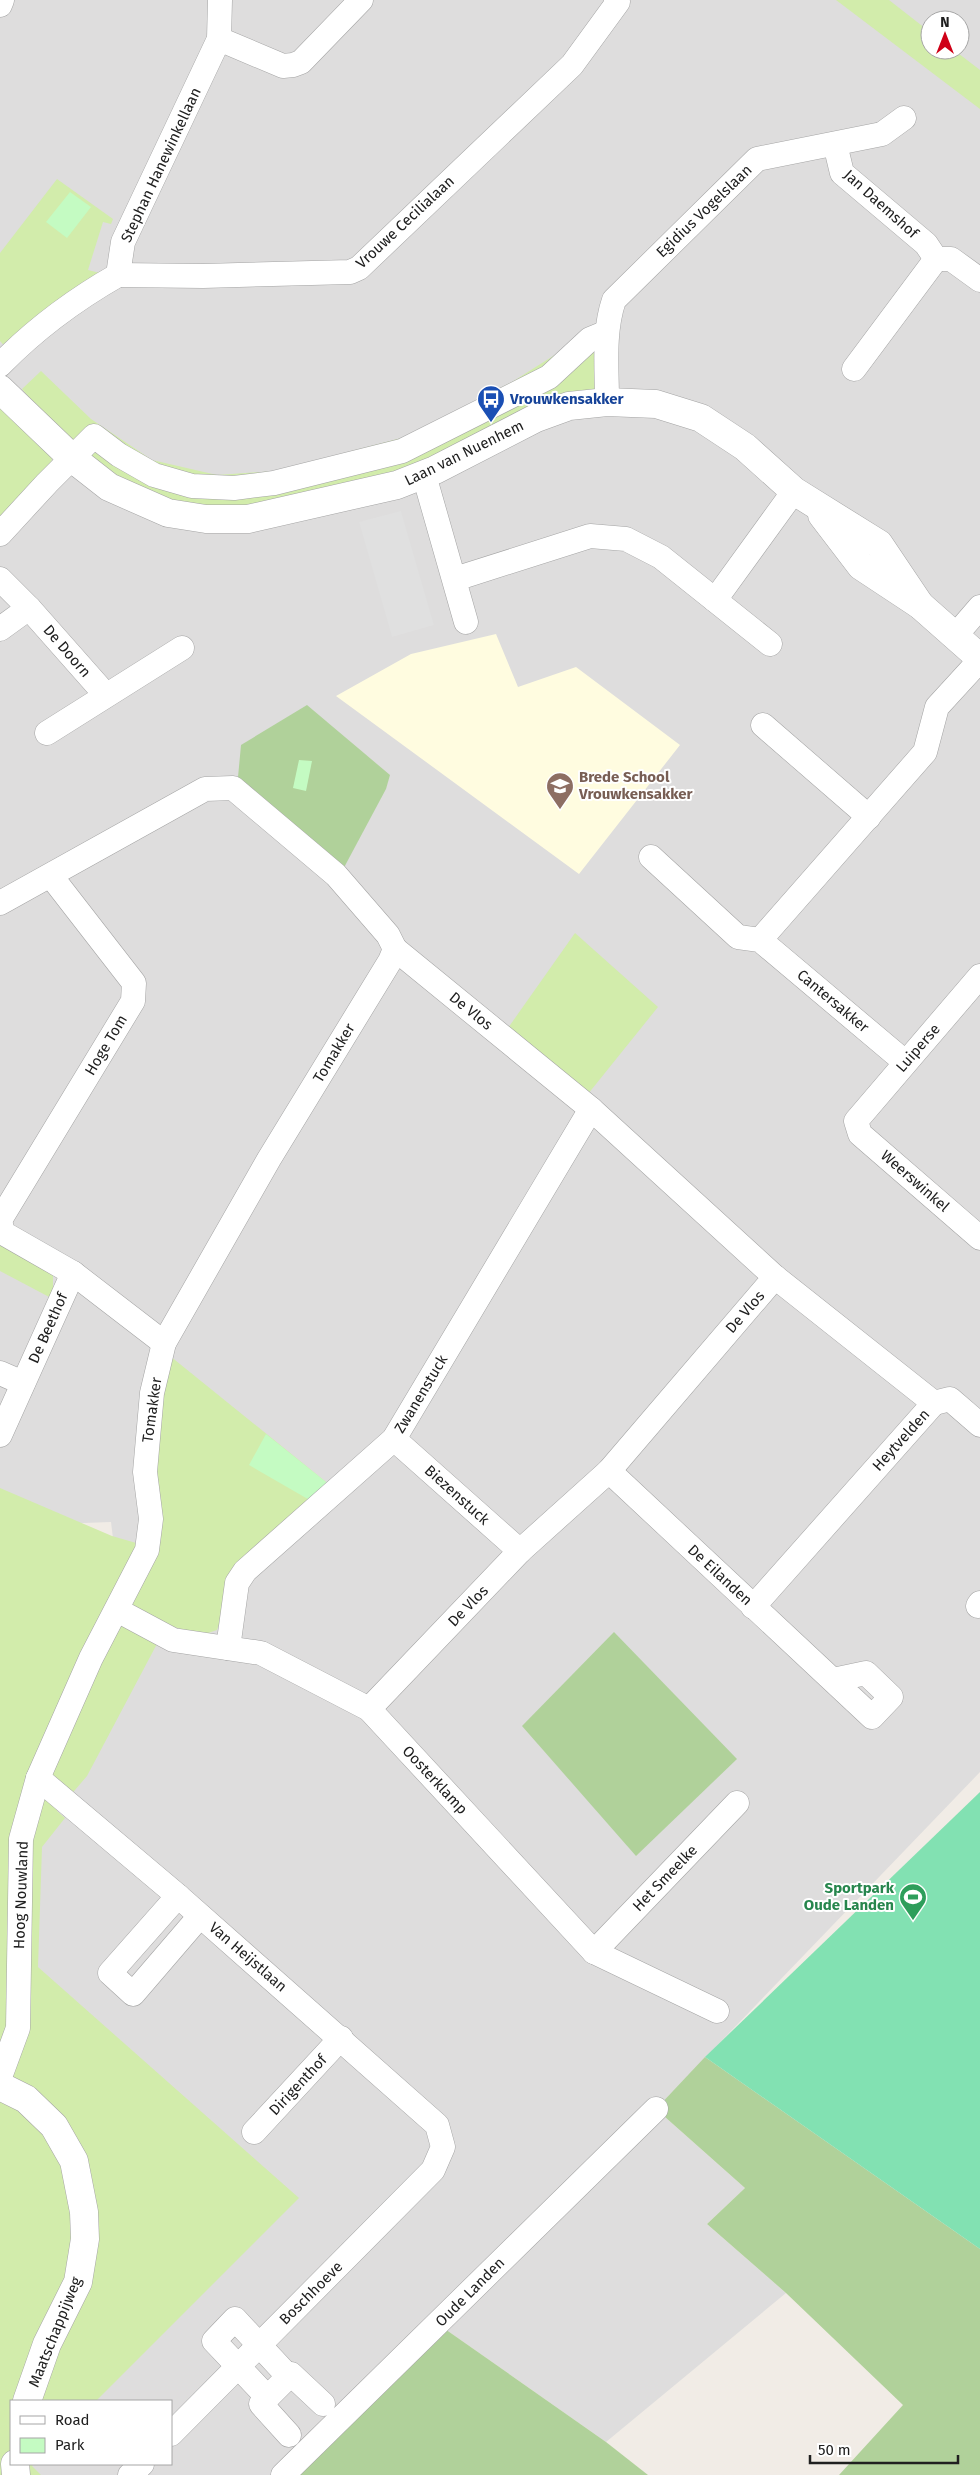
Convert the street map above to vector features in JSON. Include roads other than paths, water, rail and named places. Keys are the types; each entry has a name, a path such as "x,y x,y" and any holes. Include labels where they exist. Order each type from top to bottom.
{"street":[{"path":"0,5 2,0"},
{"name":"Stephan Hanewinkellaan","path":"118,275 123,242 219,39 220,0"},
{"path":"219,39 283,66 293,65 301,62 360,0"},
{"name":"Vrouwe Cecilialaan","path":"118,275 203,276 350,272 359,268 572,65 617,1"},
{"name":"Egidius Vogelslaan","path":"607,402 607,332 609,315 614,300 624,288 757,160 882,134 904,118"},
{"name":"Jan Daemshof","path":"835,144 842,173 926,244 936,259"},
{"path":"854,369 936,259 951,259 980,280"},
{"path":"0,365 13,352 90,291 118,275"},
{"name":"Laan van Nuenhem","path":"72,458 94,436 119,455 154,475 192,486 234,488 274,483 402,451 548,377 590,339 607,332"},
{"name":"Laan van Nuenhem","path":"0,389 72,458 110,487 168,513 206,519 257,517 397,485 424,475 536,418 569,406 607,402 656,404 701,418 745,447 803,496 879,544 920,605 980,659"},
{"path":"0,534 72,458"},
{"path":"424,475 466,622"},
{"path":"715,600 803,496"},
{"path":"455,580 590,536 626,539 652,552 770,644"},
{"name":"De Doorn","path":"0,579 29,608 105,694"},
{"path":"955,636 980,606"},
{"path":"0,630 29,608"},
{"path":"46,733 105,694 182,648"},
{"path":"760,940 925,752 937,707 980,659"},
{"path":"763,725 869,817"},
{"path":"0,903 205,789 233,788 336,875 388,935 395,949"},
{"name":"Cantersakker","path":"651,856 738,937 760,940 905,1062"},
{"name":"Hoge Tom","path":"51,876 134,983 133,1001 0,1221 3,1233 73,1273 164,1343"},
{"name":"De Vlos","path":"369,1709 520,1551 609,1470 775,1277 591,1109 395,949"},
{"name":"Tomakker","path":"117,1610 147,1550 152,1519 145,1472 152,1393 164,1343 269,1159 390,961 395,949"},
{"name":"Luiperse","path":"856,1121 905,1062 977,986"},
{"name":"Zwanenstuck","path":"228,1648 237,1583 245,1571 394,1439 591,1109"},
{"name":"Weerswinkel","path":"856,1121 860,1134 980,1238"},
{"name":"De Beethof","path":"0,1434 73,1273"},
{"name":"Heytvelden","path":"754,1607 934,1403 775,1277"},
{"path":"0,1374 23,1383"},
{"path":"934,1403 950,1399 980,1425"},
{"name":"Biezenstuck","path":"394,1439 520,1551"},
{"name":"De Eilanden","path":"609,1470 833,1680"},
{"name":"Oosterklamp","path":"117,1610 173,1640 261,1653 369,1709 594,1952 717,2011"},
{"name":"Hoog Nouwland","path":"0,2077 18,2028 21,1839 38,1778 91,1658 117,1610"},
{"name":"Van Heijstlaan","path":"38,1778 178,1896 438,2125 443,2146"},
{"name":"Het Smeelke","path":"594,1952 737,1803"},
{"path":"178,1896 110,1973 133,1994 200,1916"},
{"name":"Dirigenthof","path":"254,2132 341,2038"},
{"name":"Maatschappijweg","path":"0,2086 26,2099 54,2126 74,2161 84,2212 85,2239 78,2282 47,2344 27,2400"},
{"name":"Oude Landen","path":"283,2475 656,2109"},
{"name":"Boschhoeve","path":"172,2433 433,2170 443,2146"},
{"path":"267,2397 214,2340 235,2320 288,2376"},
{"path":"289,2435 260,2404 288,2376 291,2374 323,2404"},
{"path":"130,2475 141,2465"}],"place":[{"name":"Vrouwkensakker","path":"491,423"},
{"name":"Brede School Vrouwkensakker","path":"560,810"},
{"name":"Sportpark Oude Landen","path":"913,1921"}]}
